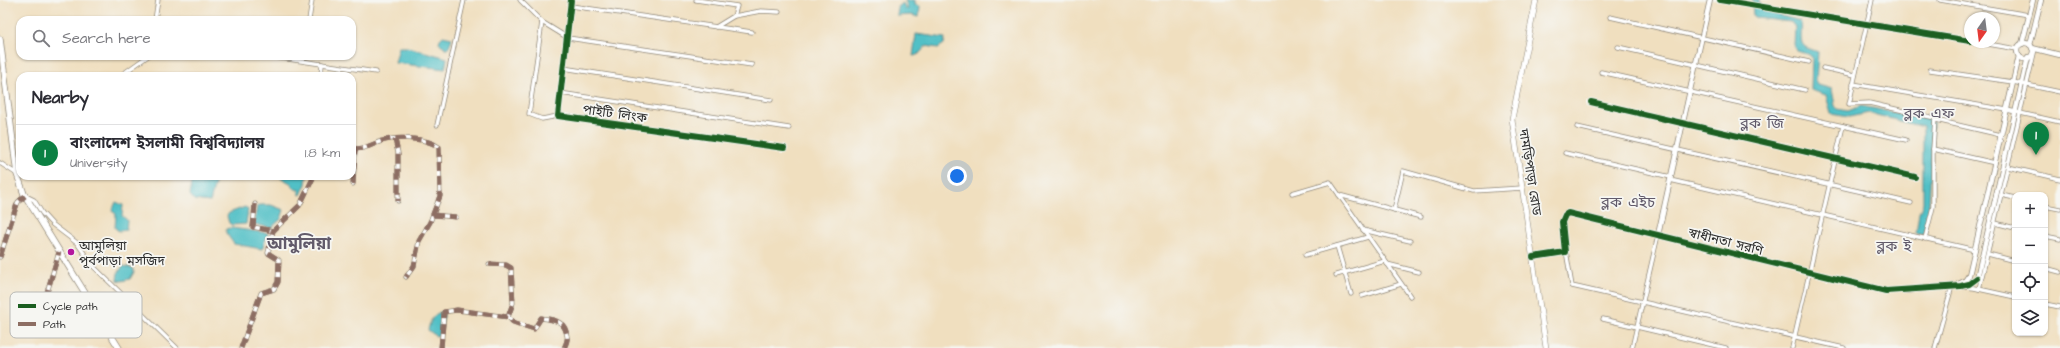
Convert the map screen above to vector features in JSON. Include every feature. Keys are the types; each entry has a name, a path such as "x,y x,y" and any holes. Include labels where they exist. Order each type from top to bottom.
{"main road":[{"name":"দামড়িপাড়া রোড","path":"1536,0 1512,119 1546,348"},
{"path":"0,39 16,166"},
{"path":"19,180 24,195 83,292"},
{"path":"113,338 119,348"}],"street":[{"path":"156,16 158,0"},
{"path":"310,16 312,0"},
{"path":"437,125 464,0"},
{"path":"520,0 542,22 568,38 752,65"},
{"path":"558,116 572,0"},
{"path":"696,0 737,6 734,16"},
{"path":"1632,348 1710,0"},
{"path":"1720,0 1964,40"},
{"path":"1872,0 1849,104 1869,103 2001,135"},
{"path":"1940,0 2029,15"},
{"path":"2017,49 2022,44 2033,0"},
{"path":"1974,288 2025,84 2042,0"},
{"path":"571,6 752,32"},
{"path":"715,27 734,16 761,11 779,12"},
{"path":"1610,17 1809,62"},
{"name":"পাইটি লিংক","path":"542,22 529,114 542,119 558,116 784,148"},
{"path":"2022,44 2060,55"},
{"path":"2000,46 2017,49"},
{"path":"1618,47 1805,90"},
{"path":"2025,84 2028,57 2032,54 2032,48"},
{"path":"1952,286 1965,281 1969,274 2014,82 2019,56 2017,49"},
{"path":"2019,56 2023,58 2028,57"},
{"path":"126,72 142,60"},
{"path":"292,60 376,72"},
{"path":"321,72 322,64"},
{"path":"563,68 771,100"},
{"path":"1823,68 1855,75"},
{"path":"1930,70 2014,82 2060,92"},
{"path":"1601,72 1906,140"},
{"path":"1854,84 2018,112 2060,122"},
{"path":"560,94 789,128"},
{"path":"1591,102 1915,177"},
{"path":"1979,289 2008,167 2018,112"},
{"path":"1926,239 1933,207 1933,148 1936,120"},
{"path":"1792,348 1843,126"},
{"path":"1577,127 1911,203"},
{"path":"395,139 398,154 398,201"},
{"path":"356,148 367,147 383,140 395,139 415,139 432,142 439,147 440,196 433,215 419,241 414,266 406,277"},
{"path":"1933,148 1995,163"},
{"path":"1565,153 1974,250"},
{"path":"0,163 16,173"},
{"path":"2008,167 2060,179"},
{"path":"1394,210 1404,171 1474,191 1522,188"},
{"path":"241,348 261,293 274,289 278,282 280,260 268,253 273,231 300,205 312,180"},
{"path":"352,180 352,184"},
{"path":"1292,193 1330,182 1410,296"},
{"path":"0,257 16,206 24,195 34,200 42,213 52,224 77,243 93,266 120,292"},
{"path":"1339,195 1421,217"},
{"path":"2001,195 2012,197"},
{"path":"255,204 253,227 273,231"},
{"path":"2048,207 2060,209"},
{"name":"স্বাধীনতা সরণি","path":"1566,251 1562,222 1564,215 1568,213 1886,291 1969,284 1977,277"},
{"path":"433,215 456,217"},
{"path":"1995,223 2012,227"},
{"path":"1363,230 1410,241"},
{"path":"1305,255 1368,237"},
{"path":"2048,237 2060,239"},
{"path":"1337,246 1350,294"},
{"path":"1533,257 1566,251 1572,286 1844,348"},
{"path":"47,292 58,252"},
{"path":"1988,254 2012,260"},
{"path":"1336,275 1386,262 1420,272"},
{"path":"489,264 506,265 512,268 513,303 508,317"},
{"path":"2048,269 2060,272"},
{"path":"1969,274 1977,277"},
{"path":"1362,296 1401,284"},
{"path":"1952,286 1974,288 2012,296"},
{"path":"1935,348 1952,286"},
{"path":"2048,305 2060,307"},
{"path":"441,348 444,312 457,310 508,317 513,322 534,329 541,318 562,323 565,326 567,339 564,348"},
{"path":"142,314 177,348"},
{"path":"1603,319 1726,348"}],"water":[{"path":"905,0 915,0 915,5 920,6 919,17 911,15 897,16 898,7 903,3 905,9 908,9"},
{"path":"1752,0 1759,0 1763,11 1800,21 1802,43 1807,48 1818,52 1816,81 1818,85 1832,89 1835,106 1838,109 1848,111 1861,106 1928,119 1933,122 1929,207 1923,234 1916,233 1919,213 1923,203 1923,127 1869,113 1849,117 1831,114 1826,95 1811,90 1812,57 1808,54 1796,51 1794,46 1795,27 1791,22 1757,18 1753,15"},
{"path":"916,34 945,38 944,44 938,48 926,46 918,55 913,56"},
{"path":"443,36 452,38 448,49 439,43"},
{"path":"399,47 407,47 447,58 445,69 395,63"},
{"path":"192,180 216,180 210,202 194,200 190,195"},
{"path":"285,180 306,180 301,195 299,194 299,189 297,190 292,184"},
{"path":"116,202 123,205 122,216 127,220 126,230 119,231 115,228 116,214 112,211"},
{"path":"271,205 284,210 281,219 271,228 254,224 257,206"},
{"path":"245,207 248,209 246,224 232,225 229,223 227,216 229,213"},
{"path":"231,228 268,233 262,249 234,244 226,233 226,229"},
{"path":"123,266 133,268 134,272 130,279 121,281 117,280 118,273"},
{"path":"442,312 444,316 439,335 436,336 428,330 434,316"}],"marked path":[{"path":"356,149 364,148 388,139 403,138 420,140 439,147 440,196 430,222 419,241 414,266 406,277"},
{"path":"395,139 398,153 398,201"},
{"path":"241,348 261,293 274,289 278,282 279,260 268,253 273,231 300,205 312,180"},
{"path":"353,180 353,184"},
{"path":"0,257 18,202 25,196"},
{"path":"255,204 253,227 273,231"},
{"path":"433,215 456,217"},
{"path":"47,292 59,252"},
{"path":"489,264 506,265 511,268 513,303 508,317"},
{"path":"441,348 444,312 457,310 508,317 513,322 534,329 541,318 554,320 561,324 566,331 567,339 564,348"}],"cycle path":[{"path":"571,0 558,116 784,148"},
{"path":"1720,0 1964,40"},
{"path":"1591,102 1915,177"},
{"path":"1533,257 1565,252 1562,222 1565,215 1568,213 1886,291 1961,286 1969,284 1977,278"}],"place":[{"name":"বাংলাদেশ ইসলামী বিশ্ববিদ্যালয়","path":"2036,155"},
{"name":"আমুলিয়া পূর্বপাড়া মসজিদ","path":"71,252"}],"district":[{"name":"ব্লক এফ","path":"1929,113"},
{"name":"ব্লক জি","path":"1762,123"},
{"name":"ব্লক এইচ","path":"1628,202"},
{"name":"আমুলিয়া","path":"299,243"},
{"name":"ব্লক ই","path":"1894,246"}]}
